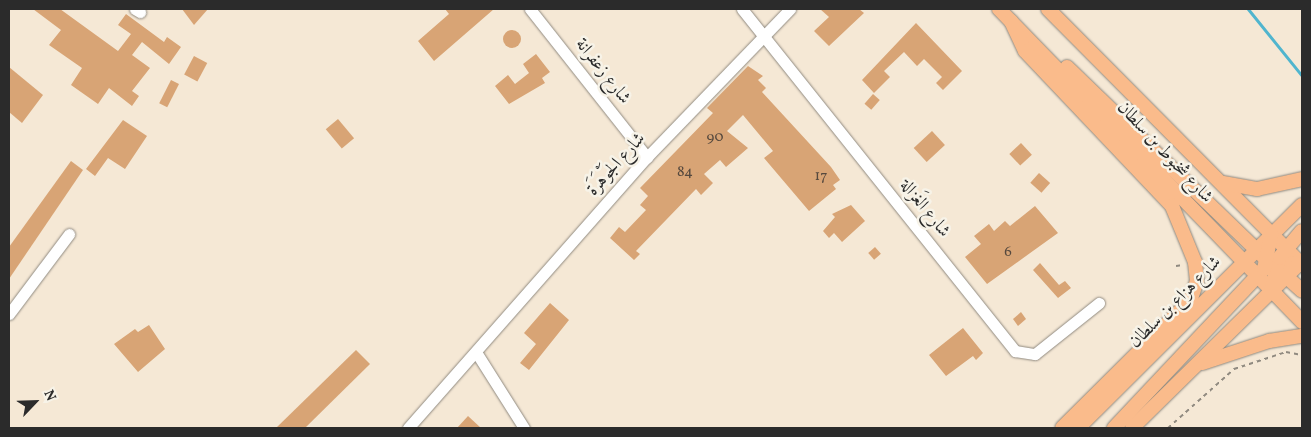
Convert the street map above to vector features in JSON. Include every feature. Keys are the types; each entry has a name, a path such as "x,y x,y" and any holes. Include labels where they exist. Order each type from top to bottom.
{"main road":[{"name":"شارع شخبوط بن سلطان","path":"999,9 1302,322"},
{"name":"شارع شخبوط بن سلطان","path":"1048,9 1271,235 1302,263"},
{"path":"1012,21 1025,51 1172,206 1195,262 1197,281 1190,301 1062,428"},
{"path":"1030,41 1092,88 1256,250 1301,289 1290,294 1285,305"},
{"path":"1217,180 1257,190 1302,179"},
{"name":"شارع هزاع بن سلطان","path":"1078,428 1302,204"},
{"path":"1241,234 1253,232 1259,222"},
{"path":"1271,235 1271,291"},
{"path":"1114,428 1244,290 1286,248 1301,236"},
{"path":"1243,262 1272,264 1302,263"},
{"path":"1132,428 1302,263"},
{"path":"1229,276 1242,279 1244,290"},
{"path":"1196,364 1270,341 1302,336"}],"street":[{"name":"شارع زعفرانة","path":"530,9 647,157"},
{"name":"شارع الغَزالة","path":"742,9 1015,351 1036,354 1099,303"},
{"name":"شارع الجَوْهَرَة","path":"408,428 647,157 790,9"},
{"path":"9,314 69,234"},
{"path":"476,352 524,428"}],"path":[{"path":"1168,428 1234,369 1286,352 1302,354"}],"building":[{"path":"33,9 60,9 118,51 131,34 118,25 126,14 164,42 167,37 181,47 169,64 142,42 132,55 150,68 132,91 139,96 132,106 109,88 98,104 71,85 82,68 49,45 61,30"},
{"path":"182,9 208,9 194,25"},
{"path":"445,9 494,9 434,61 418,41 449,14"},
{"path":"820,9 859,9 864,13 829,46 814,31 829,17"},
{"path":"916,23 962,71 943,90 936,83 942,77 924,59 917,66 904,52 884,71 890,77 874,93 862,80"},
{"path":"512,30 518,33 521,39 518,45 512,48 506,45 503,39 506,33"},
{"path":"536,54 550,72 542,78 545,83 509,104 495,86 508,75 515,84 529,73 523,64"},
{"path":"194,56 207,63 197,82 184,75"},
{"path":"748,66 763,76 758,80 766,88 762,92 831,167 840,180 833,185 836,189 809,211 764,158 773,151 743,115 727,131 748,148 726,167 720,160 704,174 713,183 701,195 696,189 636,251 640,254 634,260 610,238 619,227 625,232 646,210 640,205 648,196 640,188 713,113 707,108"},
{"path":"9,67 43,95 22,123 9,112"},
{"path":"171,80 179,84 167,107 159,103"},
{"path":"873,94 880,100 871,110 864,104"},
{"path":"338,119 354,138 342,148 326,129"},
{"path":"123,120 147,136 125,169 108,158 95,176 86,169"},
{"path":"932,131 945,145 927,162 914,148"},
{"path":"1021,143 1032,155 1020,166 1009,154"},
{"path":"71,161 83,170 9,279 9,247"},
{"path":"1039,173 1050,183 1041,193 1030,183"},
{"path":"851,205 865,221 842,242 834,233 829,238 823,231 835,217 832,214"},
{"path":"1035,206 1058,233 987,284 965,257 981,244 974,236 989,224 994,231 1005,221 1010,226"},
{"path":"875,247 881,254 874,260 868,253"},
{"path":"1040,263 1059,285 1065,281 1071,288 1058,298 1033,270"},
{"path":"550,303 569,320 529,370 520,363 536,344 524,333"},
{"path":"1021,312 1026,319 1018,326 1013,319"},
{"path":"149,325 165,349 138,372 114,344 135,329 138,332"},
{"path":"963,328 983,353 976,360 973,356 946,376 929,355"},
{"path":"356,350 370,364 305,428 276,428"},
{"path":"468,416 481,428 457,428"}],"waterway":[{"path":"1248,9 1302,76"}]}
